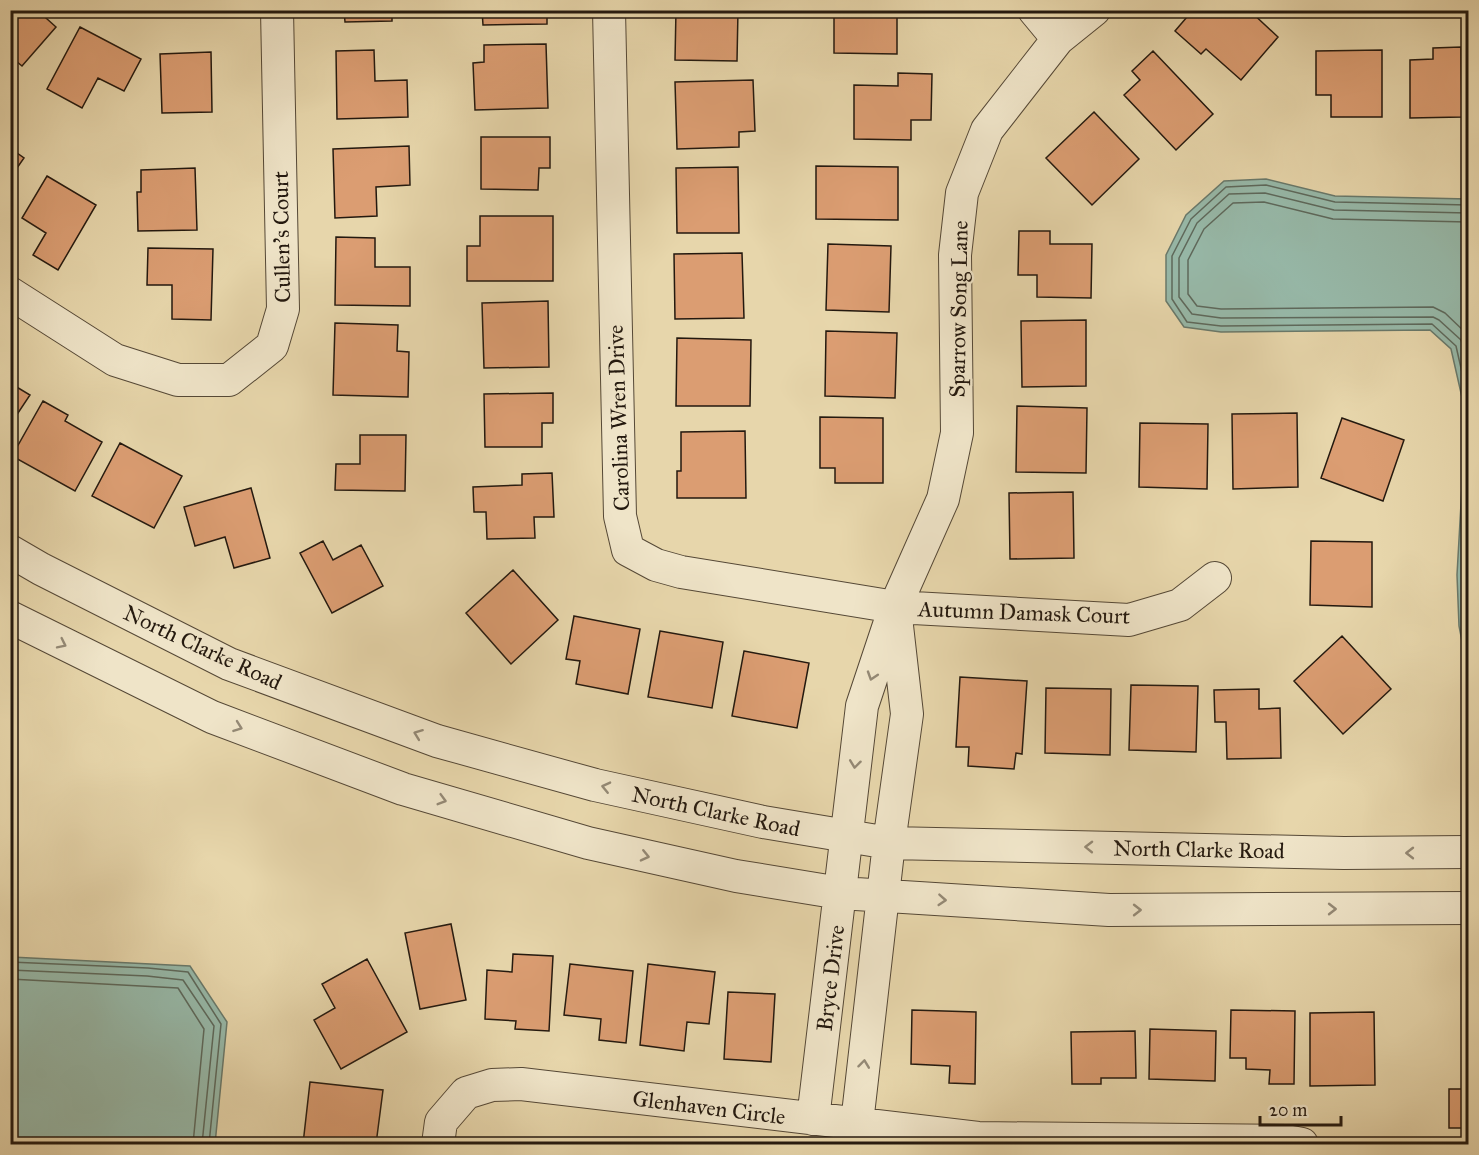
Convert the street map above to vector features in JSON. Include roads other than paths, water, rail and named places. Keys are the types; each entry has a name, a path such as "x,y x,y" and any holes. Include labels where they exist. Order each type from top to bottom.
{"street":[{"name":"Cullen's Court","path":"10,293 115,360 178,380 229,380 272,346 283,309 277,10"},
{"name":"Carolina Wren Drive","path":"609,10 620,516 628,550 656,565 681,572 895,607"},
{"path":"1034,10 1058,39"},
{"name":"Sparrow Song Lane","path":"847,837 862,706 895,607 943,499 957,433 955,255 962,193 987,130 1058,39 1094,10"},
{"name":"North Clarke Road","path":"10,551 229,664 437,741 595,785 763,822 890,843 1344,853 1468,852"},
{"name":"Autumn Damask Court","path":"895,607 1129,620 1179,605 1215,578"},
{"path":"890,843 907,714 895,607"},
{"path":"10,617 212,717 404,789 588,843 736,876 840,893 1109,910 1468,908"},
{"path":"862,706 907,714"},
{"name":"Bryce Drive","path":"813,1119 847,837"},
{"name":"Bryce Drive","path":"857,1123 890,843"},
{"name":"Glenhaven Circle","path":"438,1144 441,1122 466,1093 492,1085 521,1084 978,1138 1286,1141 1302,1144"}],"water":[{"path":"1266,179 1335,196 1468,199 1468,672 1459,626 1457,575 1466,415 1451,349 1430,330 1221,332 1184,327 1166,301 1166,255 1186,215 1224,181"},
{"path":"11,957 190,966 227,1022 215,1144 11,1144"}]}
